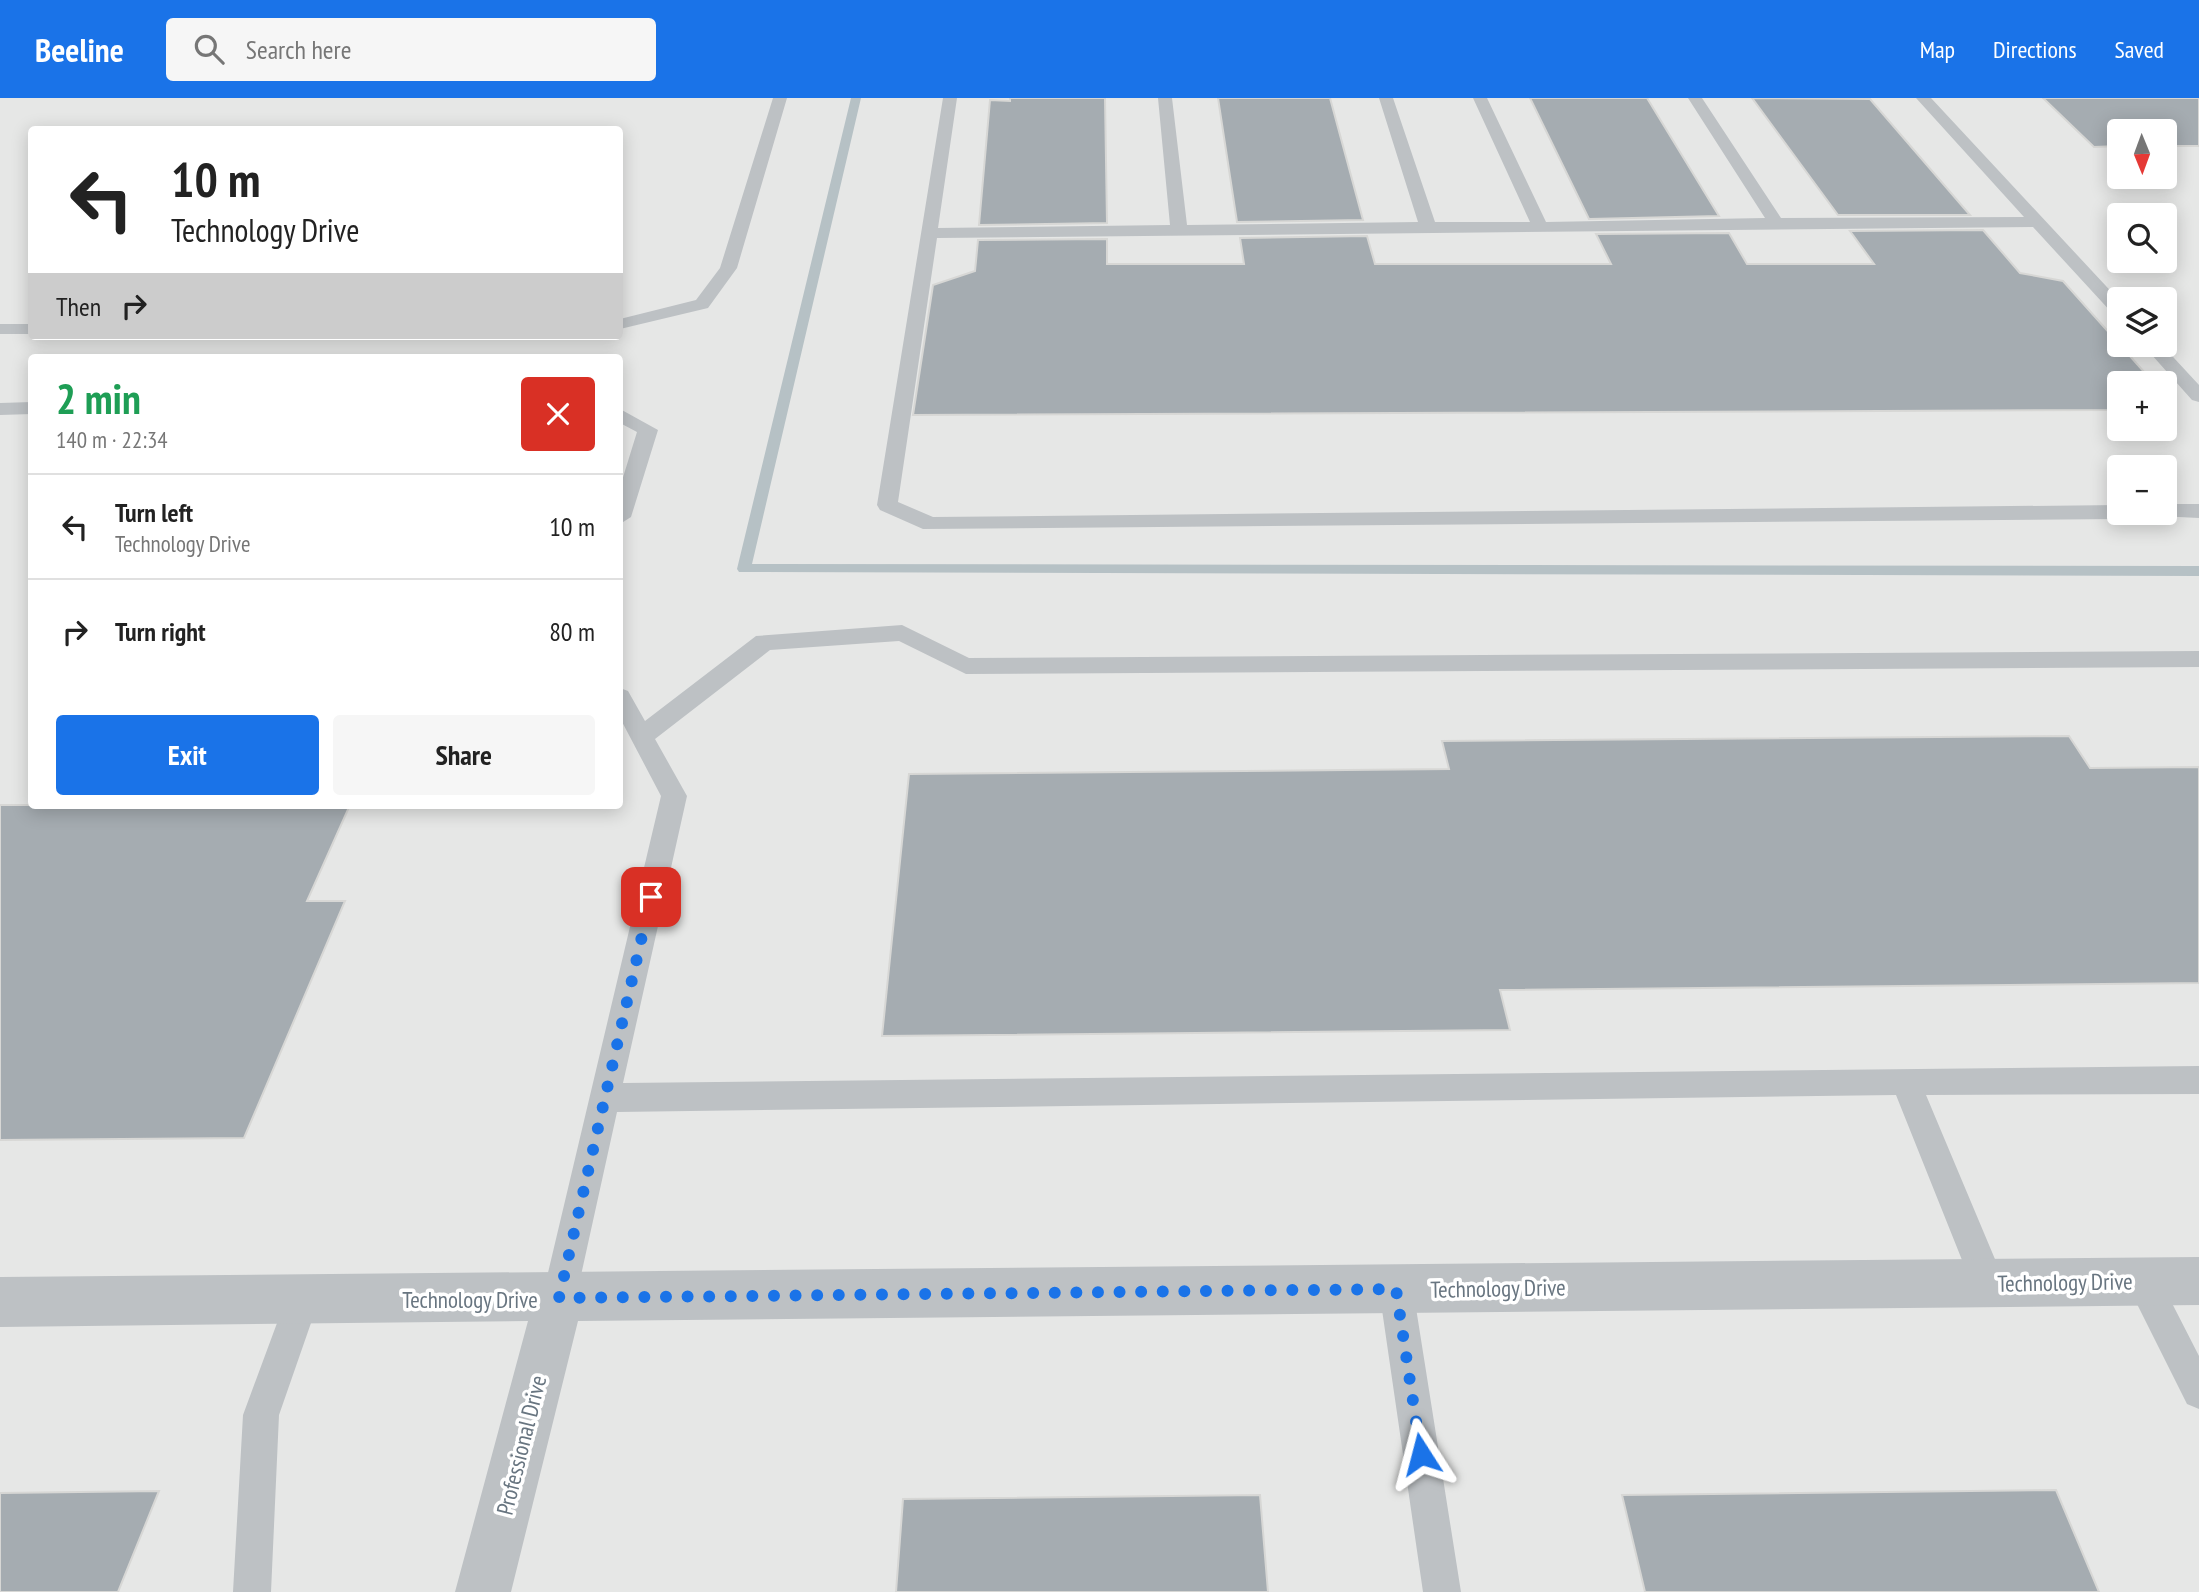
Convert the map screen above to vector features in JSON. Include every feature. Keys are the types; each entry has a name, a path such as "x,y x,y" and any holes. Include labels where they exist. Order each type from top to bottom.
{"street":[{"name":"Technology Drive","path":"0,1302 2199,1281"},
{"name":"Professional Drive","path":"483,1592 559,1298"}],"lane":[{"path":"623,323 702,304 728,268 780,98"},
{"path":"950,98 887,505 930,524 2107,512"},
{"path":"1165,98 1180,230"},
{"path":"1387,98 1428,227"},
{"path":"1480,98 1539,227"},
{"path":"1695,98 1776,223"},
{"path":"1923,98 2107,297"},
{"path":"929,233 2038,222"},
{"path":"0,329 28,329"},
{"path":"2163,357 2199,396"},
{"path":"0,409 28,408"},
{"path":"623,417 648,430 623,508"},
{"path":"2177,511 2199,511"},
{"path":"641,737 764,642 902,634 966,666 2199,659"},
{"path":"559,1298 674,796 623,703"},
{"path":"605,1098 1905,1081 2199,1080"},
{"path":"1905,1081 1988,1283"},
{"path":"2143,1282 2199,1392"},
{"path":"1396,1289 1441,1592"},
{"path":"252,1592 261,1416 302,1300"}],"shaded area":[{"path":"0,98 2199,98 2199,1592 0,1592"}],"building":[{"path":"1010,98 1105,98 1107,223 979,225 990,100 1010,101"},
{"path":"1218,98 1330,98 1363,220 1237,222"},
{"path":"1530,98 1647,98 1719,216 1589,219"},
{"path":"1752,98 1870,99 1970,215 1838,215"},
{"path":"2043,98 2199,98 2199,146 2177,146 2177,119 2107,119 2107,146 2094,147"},
{"path":"1983,230 2020,273 2063,281 2107,330 2107,357 2131,357 2143,371 2107,371 2107,410 913,415 933,285 975,271 978,240 1107,239 1107,264 1244,264 1240,238 1367,236 1375,264 1611,264 1596,234 1729,233 1747,264 1874,264 1850,231"},
{"path":"2069,736 2090,768 2199,767 2199,983 1500,990 1510,1030 882,1036 909,774 1449,769 1442,741"},
{"path":"0,805 28,805 28,809 348,809 307,901 345,901 244,1138 0,1140"},
{"path":"2056,1490 2099,1592 1645,1592 1622,1495"},
{"path":"159,1491 118,1592 0,1592 0,1493"},
{"path":"1260,1495 1268,1592 896,1592 903,1499"}],"waterway":[{"path":"856,98 744,569 2199,571"}],"route":[{"path":"651,897 559,1298 1396,1289 1421,1454"}]}
